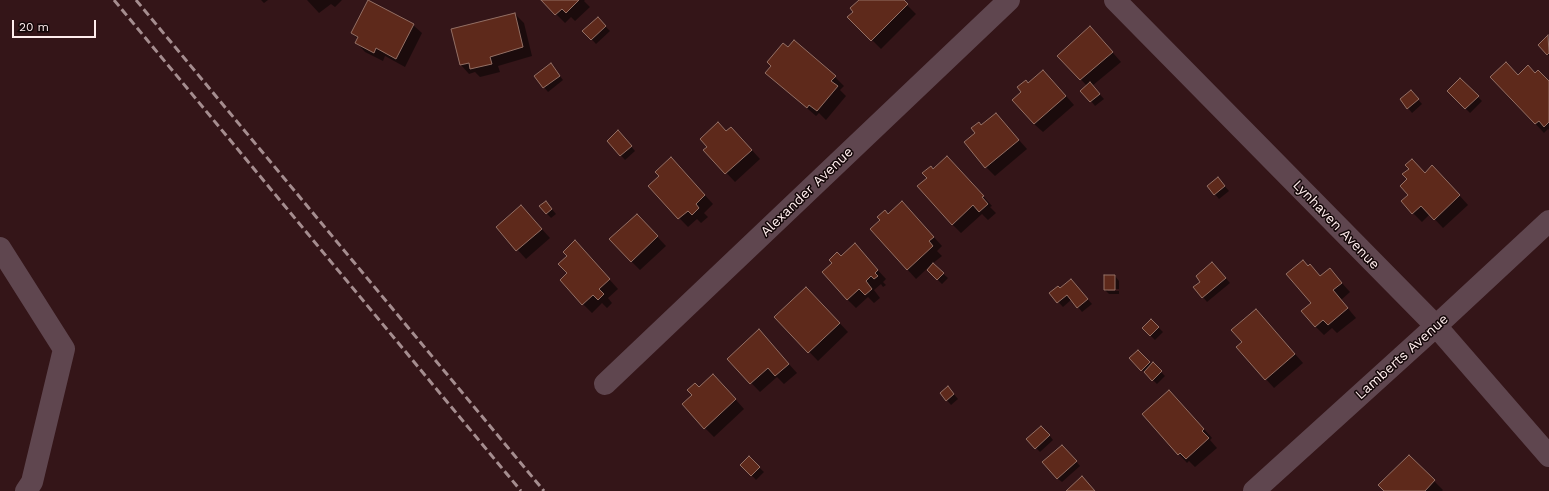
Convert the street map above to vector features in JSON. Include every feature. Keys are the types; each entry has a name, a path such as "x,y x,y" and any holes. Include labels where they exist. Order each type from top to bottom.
{"street":[{"name":"Alexander Avenue","path":"605,384 1009,0"},
{"name":"Lynhaven Avenue","path":"1116,0 1436,326 1549,456"},
{"name":"Lamberts Avenue","path":"1254,491 1549,221"},
{"path":"0,248 64,349 32,482 26,491"}],"building":[{"path":"368,0 414,24 396,59 376,48 374,53 355,43 358,37 351,33"},
{"path":"541,0 579,0 566,13 562,9 555,15"},
{"path":"859,0 904,0 908,4 871,41 847,17 853,12 850,8"},
{"path":"515,13 523,47 490,57 492,64 470,69 469,63 460,65 451,29"},
{"path":"598,17 606,26 591,40 582,31"},
{"path":"1090,26 1113,52 1080,80 1057,56"},
{"path":"1548,35 1549,53 1547,55 1538,45"},
{"path":"794,40 836,76 831,81 838,86 817,111 809,105 807,108 765,73 771,66 767,62 783,43 788,47"},
{"path":"1506,62 1518,75 1528,65 1535,73 1538,70 1549,81 1549,122 1544,127 1539,121 1535,124 1490,77"},
{"path":"551,63 560,76 543,88 534,76"},
{"path":"1043,70 1066,96 1034,124 1012,100 1021,92 1017,87 1026,80 1028,83"},
{"path":"1460,78 1479,96 1465,109 1447,91"},
{"path":"1090,82 1100,94 1090,102 1080,91"},
{"path":"1411,90 1419,99 1407,109 1400,99"},
{"path":"996,113 1019,140 985,168 964,142 975,133 971,128 979,122 981,125"},
{"path":"718,122 726,131 731,127 752,150 725,174 703,150 707,147 700,139"},
{"path":"618,130 632,146 620,156 607,141"},
{"path":"947,156 984,196 982,197 988,204 979,212 973,205 952,225 917,186 927,178 922,173 931,166 933,169"},
{"path":"671,157 705,195 696,204 699,208 692,215 688,211 678,219 648,186 659,176 655,172"},
{"path":"1412,159 1425,173 1432,165 1460,195 1434,220 1421,206 1412,214 1401,201 1408,195 1400,186 1407,179 1402,174 1409,169 1405,165"},
{"path":"1218,177 1225,186 1214,195 1207,186"},
{"path":"546,201 552,209 546,214 539,206"},
{"path":"902,201 934,237 929,241 933,246 907,270 870,229 880,220 877,217 885,210 888,214"},
{"path":"521,205 542,229 516,251 496,227"},
{"path":"637,214 658,236 631,262 609,239"},
{"path":"575,240 610,279 599,289 604,294 598,300 593,295 582,305 560,280 567,273 558,264 567,256 563,252"},
{"path":"855,243 878,270 875,273 878,276 874,279 871,276 866,281 872,289 865,295 859,289 847,300 822,272 832,263 829,260 837,252 841,256"},
{"path":"1303,260 1308,266 1310,264 1320,276 1330,268 1342,283 1333,290 1348,308 1328,325 1323,320 1315,327 1301,311 1311,303 1286,274"},
{"path":"1212,262 1226,278 1202,298 1193,287 1200,282 1196,276"},
{"path":"933,263 944,273 937,280 927,270"},
{"path":"1104,275 1115,275 1115,290 1104,290"},
{"path":"1071,279 1088,299 1077,308 1067,295 1057,303 1049,293 1058,286 1060,288"},
{"path":"806,287 840,323 808,353 774,317"},
{"path":"1256,309 1295,354 1265,380 1236,347 1242,342 1231,330"},
{"path":"1151,319 1159,327 1150,336 1142,328"},
{"path":"759,329 789,364 775,376 768,368 750,384 727,359"},
{"path":"1138,350 1150,362 1141,371 1129,358"},
{"path":"1153,362 1162,371 1152,381 1144,372"},
{"path":"713,374 736,399 704,429 682,404 692,395 687,390 695,383 699,387"},
{"path":"948,386 954,394 946,401 940,393"},
{"path":"1169,390 1204,429 1202,431 1209,438 1186,459 1180,453 1178,455 1142,414"},
{"path":"1041,426 1050,435 1035,449 1026,439"},
{"path":"1062,445 1077,461 1057,479 1042,462"},
{"path":"1409,455 1435,480 1425,491 1384,491 1378,485"},
{"path":"749,456 760,467 751,476 740,465"},
{"path":"1082,476 1095,491 1066,491"}],"railway":[{"path":"114,0 521,491"},
{"path":"136,0 544,491"}]}
